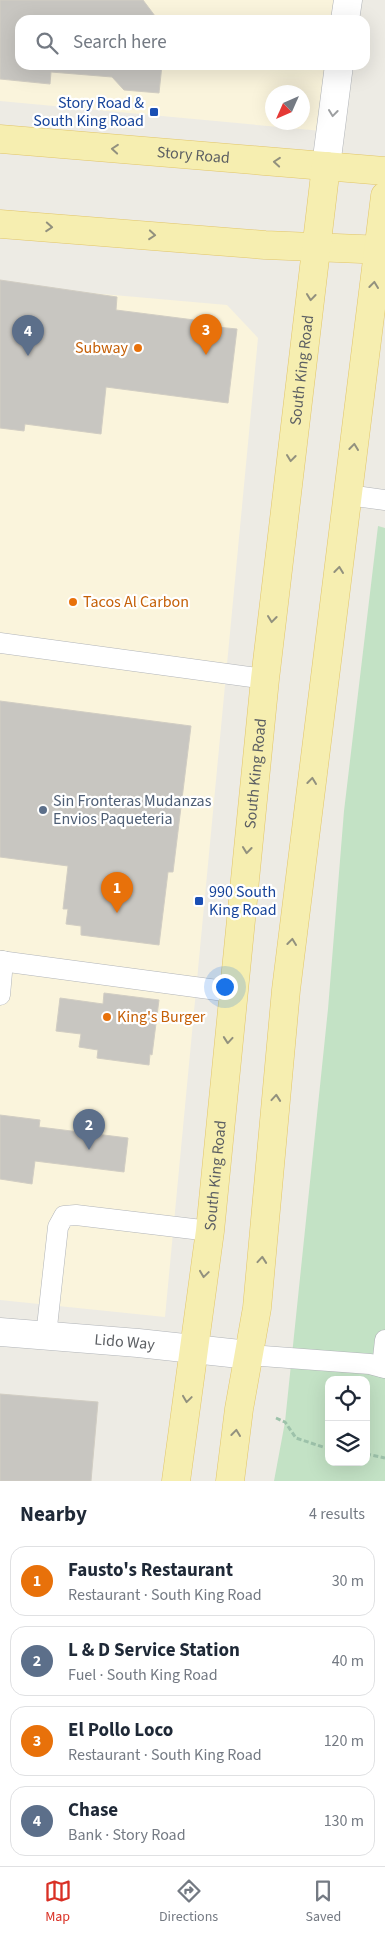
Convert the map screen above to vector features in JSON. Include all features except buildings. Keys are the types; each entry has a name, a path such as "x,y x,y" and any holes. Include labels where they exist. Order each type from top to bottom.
{"main road":[{"name":"Story Road","path":"0,139 385,171"},
{"name":"South King Road","path":"176,1481 210,1231 232,992 265,679 326,166"},
{"path":"230,1481 239,1409 257,1308 286,990 348,495 382,250 385,196"},
{"path":"0,224 316,248 382,250"}],"street":[{"path":"346,15 348,0"},
{"name":"South King Road","path":"326,166 338,70"},
{"name":"Lido Way","path":"0,1332 138,1343 249,1355"}],"lane":[{"path":"348,495 385,500"},
{"path":"0,643 265,679"},
{"path":"0,995 2,961 232,992"},
{"path":"46,1336 58,1227 64,1216 76,1215 210,1231"},
{"path":"249,1355 383,1367 385,1340"}],"path":[{"path":"276,1418 285,1422 296,1438 325,1448"},
{"path":"370,1455 385,1458"}],"shaded area":[{"path":"0,0 335,0 334,15 15,15 15,70 328,70 322,131 310,130 310,85 265,85 265,126 0,101"},
{"path":"0,285 227,305 258,338 165,1317 0,1300"}],"green space":[{"path":"378,526 385,528 385,1481 274,1481 285,1422 328,1009 344,811"}],"place":[{"name":"Story Road & South King Road","path":"154,112"},
{"name":"Subway","path":"138,348"},
{"name":"El Pollo Loco","path":"206,355"},
{"name":"Chase","path":"28,356"},
{"name":"Tacos Al Carbon","path":"73,602"},
{"name":"Sin Fronteras Mudanzas Envios Paqueteria","path":"43,810"},
{"name":"990 South King Road","path":"199,901"},
{"name":"Fausto's Restaurant","path":"117,913"},
{"name":"King's Burger","path":"107,1017"},
{"name":"L & D Service Station","path":"89,1150"}]}
